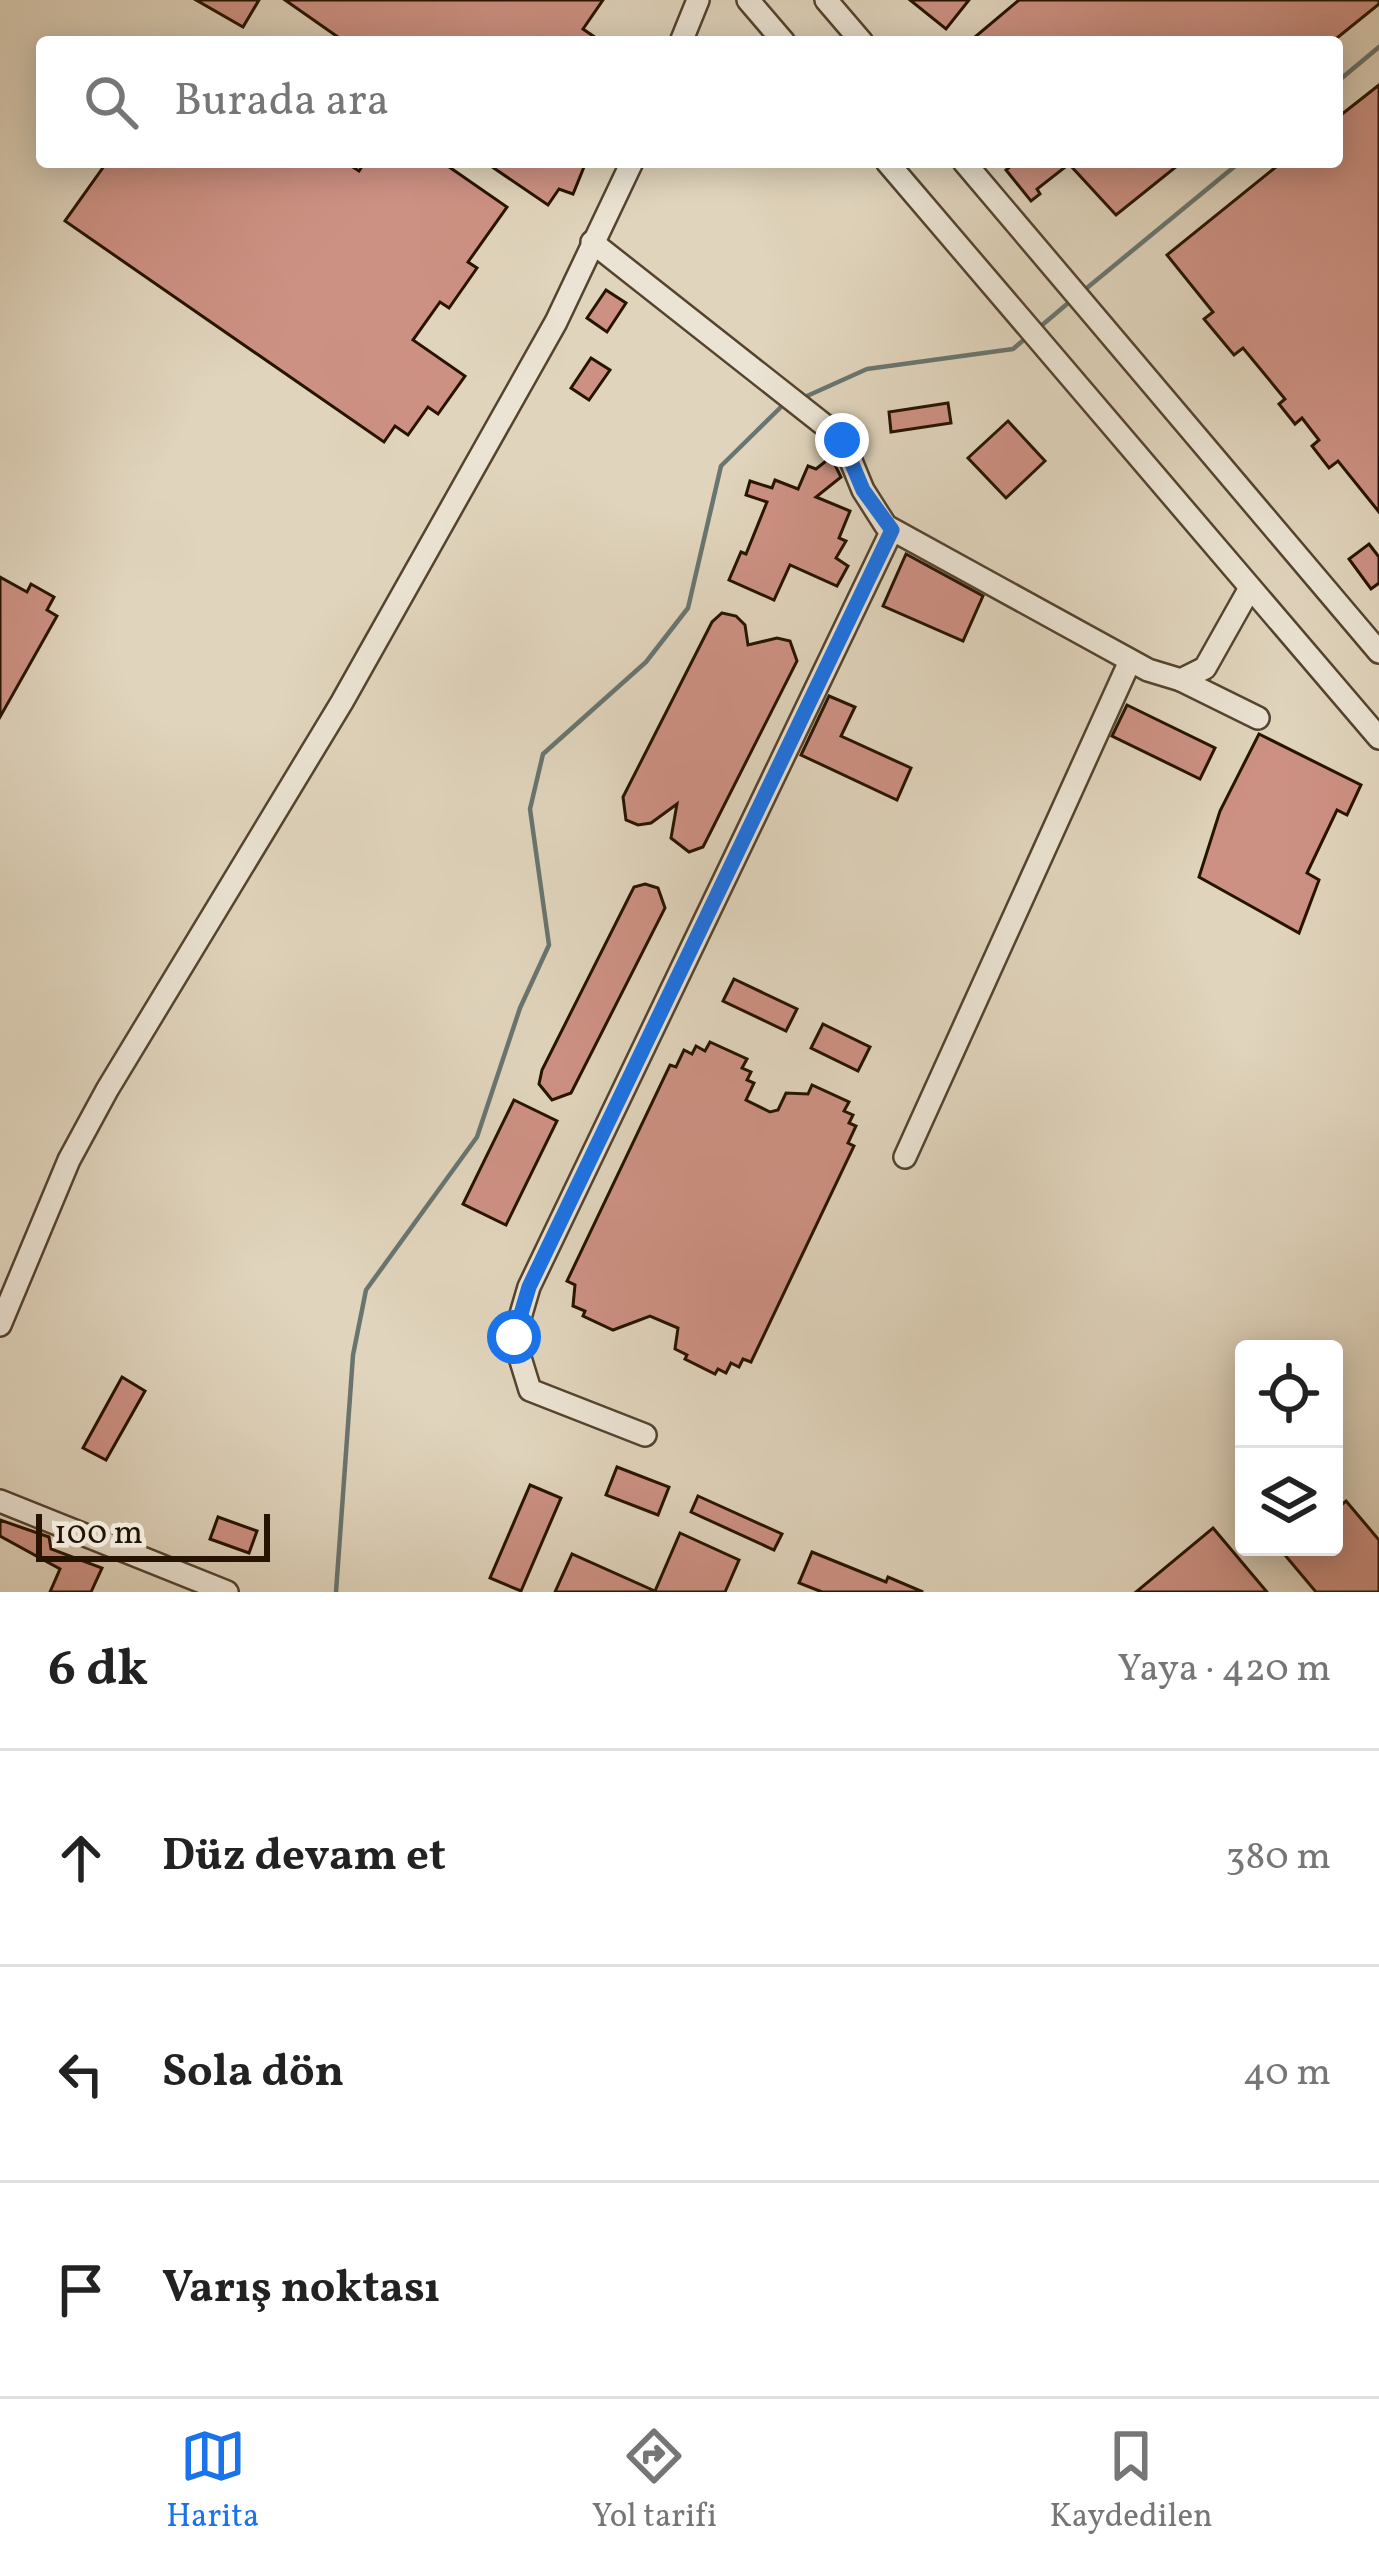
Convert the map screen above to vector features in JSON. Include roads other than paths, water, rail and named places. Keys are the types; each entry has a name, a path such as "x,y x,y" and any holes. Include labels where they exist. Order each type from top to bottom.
{"street":[{"path":"683,36 698,0"},
{"path":"748,0 779,36"},
{"path":"826,0 857,36"},
{"path":"0,1325 69,1160 107,1090 285,802 556,322 629,168"},
{"path":"892,168 1379,738"},
{"path":"969,168 1379,652"},
{"path":"592,242 842,440 863,490 892,530 1130,661 1258,718"},
{"path":"646,1435 530,1390 514,1337 529,1287 892,530"},
{"path":"1181,680 1213,658 1250,588"},
{"path":"905,1157 1130,661"},
{"path":"0,1501 227,1592"}],"waterway":[{"path":"1343,77 1379,47"},
{"path":"1082,292 1233,168"},
{"path":"1041,326 1073,299"},
{"path":"807,396 867,369 1013,349 1027,337"},
{"path":"336,1592 353,1355 366,1290 477,1137 520,1008 549,945 530,809 543,754 646,662 688,608 721,466 781,407"}]}
